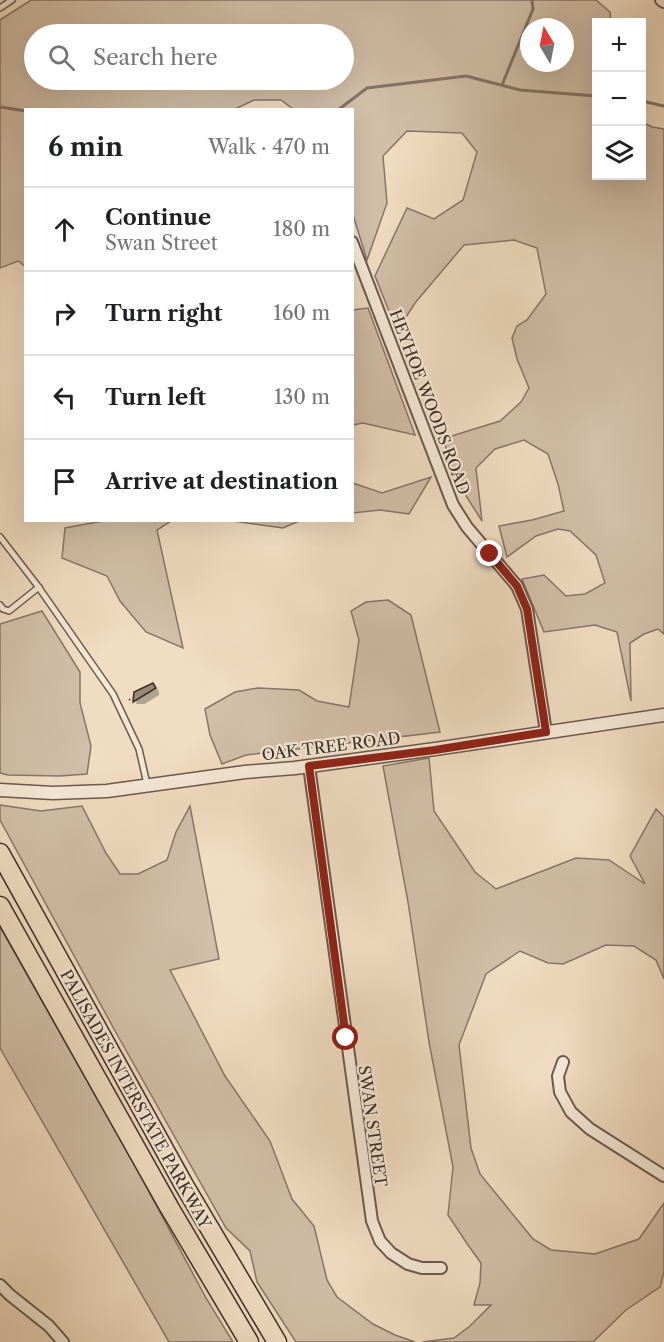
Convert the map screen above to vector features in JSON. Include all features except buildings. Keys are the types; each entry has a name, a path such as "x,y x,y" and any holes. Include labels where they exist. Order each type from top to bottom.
{"highway":[{"name":"PALISADES INTERSTATE PARKWAY","path":"0,853 184,1185 277,1342"},
{"name":"PALISADES INTERSTATE PARKWAY","path":"0,906 169,1207 249,1342"}],"street":[{"name":"HEYHOE WOODS ROAD","path":"354,247 453,505 467,527 517,586 527,609 546,732"},
{"name":"OAK TREE ROAD","path":"1,790 53,794 87,793 435,750 664,715"},
{"name":"SWAN STREET","path":"309,766 372,1221 380,1241 391,1253 408,1264 422,1268 441,1268"},
{"path":"564,1062 558,1076 560,1092 571,1112 590,1129 664,1176"},
{"path":"0,1285 49,1326 63,1342"}],"lane":[{"path":"0,8 12,0"},
{"path":"0,537 39,587 113,694 138,749 148,786"},
{"path":"0,605 9,611 39,587"}],"path":[{"path":"129,700 134,697"}],"shaded area":[{"path":"31,0 596,0 610,12 611,18 592,18 592,180 646,180 646,124 664,129 664,634 658,629 630,643 631,701 617,632 595,625 544,632 522,579 544,575 566,596 585,594 605,583 596,555 570,531 558,529 536,536 507,557 499,526 564,511 548,454 524,440 495,449 476,468 482,521 447,466 445,438 500,421 521,402 529,388 517,359 512,338 517,326 527,320 546,294 537,248 514,240 464,245 415,303 397,331 375,276 407,208 434,219 463,200 477,152 462,133 407,131 383,156 387,203 367,260 354,218 354,108 292,108 281,100 254,100 237,108 24,108 24,265 18,261 0,268 0,20"},
{"path":"368,308 415,435 363,423 354,425 354,310"},
{"path":"431,477 409,514 380,510 354,513 354,483 382,493"},
{"path":"97,522 169,522 157,530 183,648 146,632 120,601 107,576 62,558 65,528"},
{"path":"240,522 297,522 283,528"},
{"path":"388,600 411,615 440,732 246,755 222,764 210,735 205,709 235,692 258,688 299,690 317,701 349,707 359,640 351,611 366,602"},
{"path":"42,611 80,672 80,703 91,746 87,774 60,776 0,773 0,624"},
{"path":"429,758 434,811 475,872 496,889 576,858 609,860 645,884 630,856 656,809 664,817 664,979 656,960 634,946 606,945 563,964 548,963 520,951 486,974 459,1045 471,1148 480,1174 533,1239 551,1250 595,1254 639,1239 664,1203 664,1272 660,1287 626,1310 593,1342 422,1342 454,1338 491,1305 474,1305 480,1283 481,1263 448,1215 453,1167 429,1042 408,902 383,766"},
{"path":"0,805 41,811 82,806 106,853 120,874 138,874 167,860 176,832 190,806 219,959 170,970 225,1076 270,1141 292,1199 314,1226 327,1280 337,1297 373,1324 415,1342 296,1342 257,1282 250,1251 226,1228 114,1029 0,820"},
{"path":"0,927 133,1162 206,1298 233,1342 169,1342 0,1048"}],"waterway":[{"path":"502,85 533,9 532,0"},
{"path":"341,108 367,88 466,76 520,90 592,96"},
{"path":"646,102 664,106"},
{"path":"0,107 24,111"}],"route":[{"path":"346,1038 309,766 435,750 546,732 527,609 517,586 490,554"}]}
